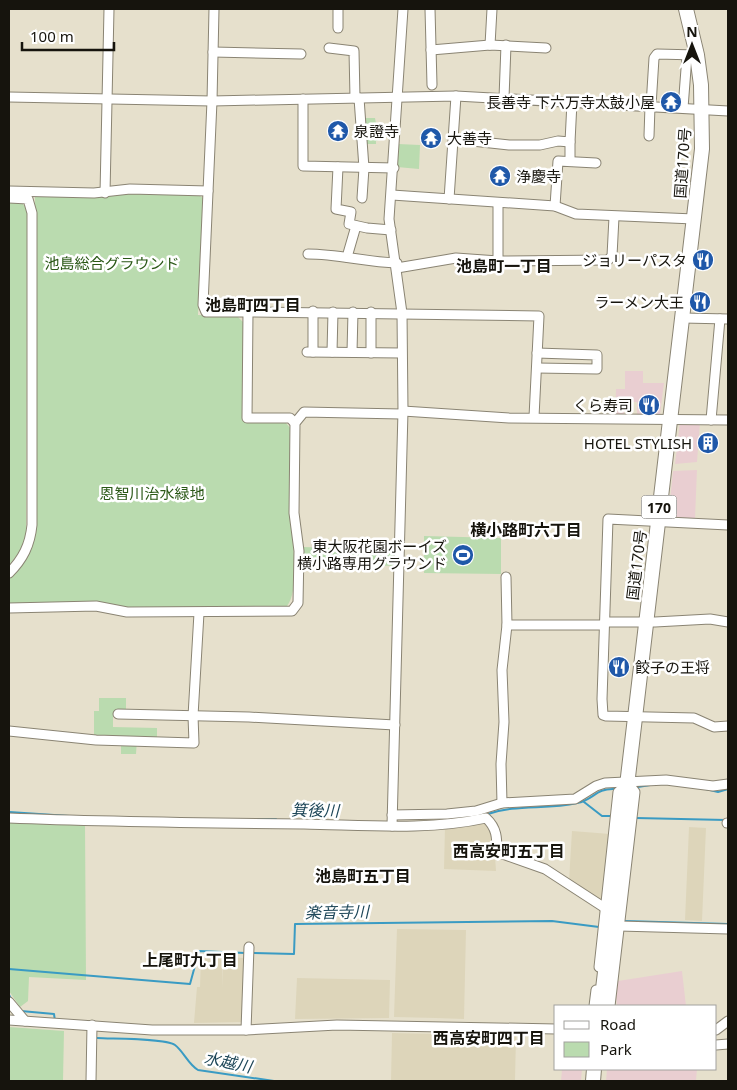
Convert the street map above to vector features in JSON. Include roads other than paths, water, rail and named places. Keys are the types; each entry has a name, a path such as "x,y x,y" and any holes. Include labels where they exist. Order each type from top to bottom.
{"highway":[{"name":"国道170号","path":"601,1005 702,149 702,109 686,9"}],"street":[{"path":"105,193 109,9"},
{"path":"214,9 203,305 206,312 313,311 539,316 534,417"},
{"path":"338,9 338,28"},
{"path":"392,826 402,413 402,313 389,218 394,168 394,126 399,38 403,9"},
{"path":"430,9 432,85"},
{"path":"490,45 492,9"},
{"path":"431,50 490,45 546,48"},
{"path":"504,98 506,45"},
{"path":"329,48 354,51 364,168 362,198"},
{"path":"213,52 301,54"},
{"path":"649,136 654,58 657,54 692,55 683,108"},
{"path":"9,97 212,101 456,96 728,111"},
{"path":"450,199 456,96"},
{"path":"303,99 303,166 394,168"},
{"path":"570,161 572,102"},
{"path":"454,139 509,145 540,145 558,141 570,142"},
{"path":"555,206 558,161 596,163"},
{"path":"338,167 336,209 351,212 349,224 391,230"},
{"path":"9,191 105,193 130,189 208,191"},
{"path":"28,199 34,191"},
{"path":"392,195 498,204 555,206 576,214 694,219"},
{"path":"9,198 28,199"},
{"path":"9,573 26,552 31,538 32,213 28,199"},
{"path":"498,204 498,261"},
{"path":"308,254 334,254 397,266 456,258 498,261 608,260 612,256 614,217"},
{"path":"347,257 356,226"},
{"path":"313,311 310,352 401,353"},
{"path":"248,312 247,418 290,418 295,423"},
{"path":"332,312 332,352"},
{"path":"352,352 353,312"},
{"path":"371,312 371,353"},
{"path":"683,318 724,319 712,420"},
{"path":"537,353 597,355 597,369 537,368"},
{"path":"9,608 96,606 127,612 199,613 292,611 298,604 298,551 294,513 295,423 304,412 728,420"},
{"path":"728,525 608,520 603,714 635,717 694,718 714,727 728,726"},
{"path":"502,803 501,764 504,722 502,670 506,625 506,577"},
{"path":"9,731 96,740 194,743 193,716 199,613"},
{"path":"506,625 710,619 728,622"},
{"path":"118,714 395,725"},
{"path":"392,815 426,816 476,811 502,803 576,799 596,786 605,783 666,780 713,786 728,784"},
{"path":"594,1005 618,792 628,783"},
{"path":"610,1005 635,792 628,783"},
{"path":"9,818 192,818 392,826 465,822 486,818 493,825 497,837 497,852 545,869 605,908"},
{"path":"619,926 728,929"},
{"path":"246,1030 249,948"},
{"path":"9,1002 25,1021"},
{"path":"9,1020 152,1030 246,1030 337,1025 554,1030"},
{"path":"717,1029 728,1021"},
{"path":"91,1081 92,1025"}],"waterway":[{"name":"箕後川","path":"638,787 650,785"},
{"name":"箕後川","path":"488,814 510,809 577,803 603,790 615,789"},
{"name":"箕後川","path":"706,789 718,792 728,789"},
{"path":"584,802 602,816 611,816"},
{"name":"箕後川","path":"9,812 69,816"},
{"path":"636,818 726,820"},
{"name":"箕後川","path":"216,819 276,819"},
{"name":"楽音寺川","path":"252,953 294,954 295,924 552,921 599,927"},
{"name":"楽音寺川","path":"625,921 728,924"},
{"name":"楽音寺川","path":"9,969 190,984 199,951 245,953"},
{"name":"水越川","path":"9,995 12,1000"},
{"name":"水越川","path":"21,1011 54,1014 55,1021"},
{"name":"水越川","path":"97,1038 161,1041 175,1045 191,1065 198,1070 274,1081"}],"place":[{"name":"長善寺 下六万寺太鼓小屋","path":"671,102"},
{"name":"泉證寺","path":"338,131"},
{"name":"大善寺","path":"431,138"},
{"name":"浄慶寺","path":"500,176"},
{"name":"ジョリーパスタ","path":"703,260"},
{"name":"ラーメン大王","path":"700,302"},
{"name":"くら寿司","path":"649,405"},
{"name":"HOTEL STYLISH","path":"708,443"},
{"name":"東大阪花園ボーイズ 横小路専用グラウンド","path":"463,555"},
{"name":"餃子の王将","path":"619,667"}],"district":[{"name":"池島町一丁目","path":"504,266"},
{"name":"池島町四丁目","path":"253,305"},
{"name":"横小路町六丁目","path":"526,530"},
{"name":"西高安町五丁目","path":"509,851"},
{"name":"池島町五丁目","path":"363,876"},
{"name":"上尾町九丁目","path":"190,960"},
{"name":"西高安町四丁目","path":"489,1038"}],"park label":[{"name":"池島総合グラウンド","path":"112,263"},
{"name":"恩智川治水緑地","path":"152,493"}]}
